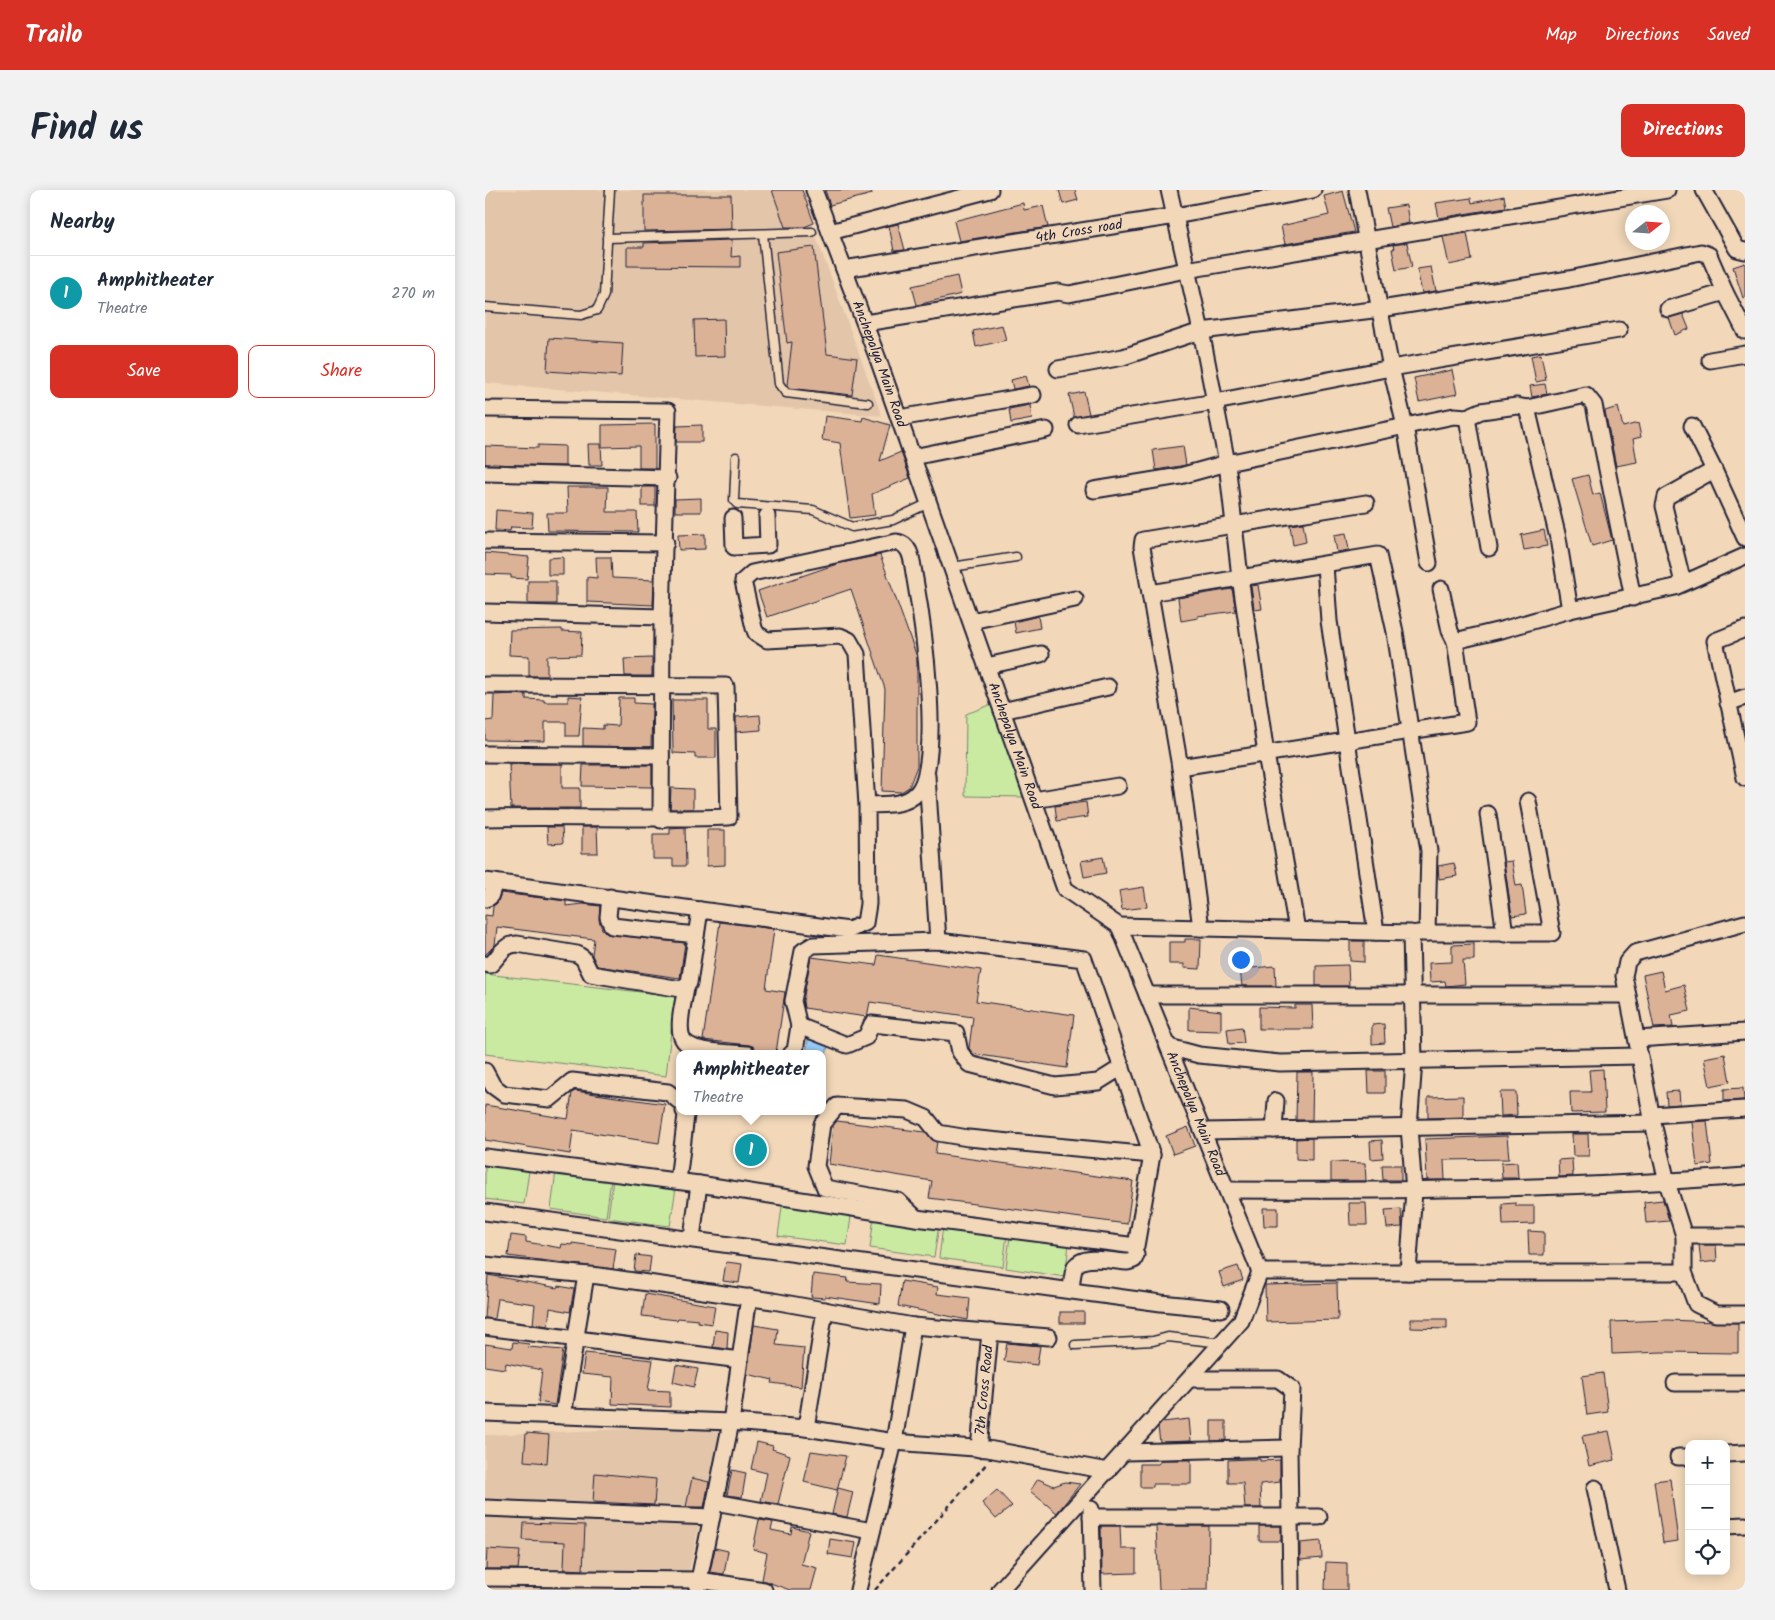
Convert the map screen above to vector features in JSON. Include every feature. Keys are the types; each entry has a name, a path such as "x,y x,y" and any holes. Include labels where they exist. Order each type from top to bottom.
{"street":[{"name":"Anchepalya Main Road","path":"814,190 865,323 1065,889 1119,926 1260,1272"},
{"path":"830,232 991,190"},
{"path":"1169,190 1201,331 1227,463 1240,577 1266,754 1297,930"},
{"name":"4th Cross road","path":"844,269 1175,216 1313,190"},
{"path":"1357,190 1391,368 1405,426 1429,563"},
{"path":"865,323 1058,292 1069,294 1186,270 1667,190"},
{"path":"1704,190 1737,248 1745,251"},
{"path":"1058,369 1123,357 1201,331 1381,309 1569,279 1701,252 1709,255 1745,331"},
{"path":"1668,309 1725,292"},
{"path":"1078,425 1215,402 1391,368 1619,330"},
{"path":"1710,360 1745,355 1743,363 1745,369"},
{"path":"899,418 1033,395"},
{"path":"1094,490 1180,476 1227,463 1454,416 1467,417 1481,411 1517,406 1527,408 1586,395 1594,405 1633,598"},
{"path":"1527,408 1558,538 1570,610"},
{"path":"485,410 668,411 668,478 662,617 661,820"},
{"path":"1467,417 1489,548"},
{"path":"1692,426 1745,538"},
{"path":"913,457 1046,430"},
{"path":"1683,583 1663,506 1666,497 1714,470"},
{"path":"485,473 668,478"},
{"path":"1201,928 1179,767 1142,547 1143,540 1366,503"},
{"path":"767,516 768,545 772,569"},
{"path":"733,518 734,547 768,545"},
{"path":"485,540 666,543"},
{"path":"485,899 490,897 490,881 849,930 865,923 868,904 867,805 857,654 849,640 840,636 767,640 756,633 743,581 752,573 902,542 909,550 919,604 931,704 927,776 939,941"},
{"path":"1150,593 1378,555 1395,632 1429,851 1427,933"},
{"path":"1455,641 1505,630 1570,610 1633,598 1675,587 1745,556"},
{"path":"1325,565 1329,621 1376,932"},
{"path":"1179,767 1410,733 1467,722 1455,641 1450,631 1441,589"},
{"path":"971,620 1075,599"},
{"path":"485,612 662,617"},
{"path":"1745,629 1715,641 1728,703 1743,758 1745,778"},
{"path":"987,666 1041,654"},
{"path":"485,685 726,686 729,817 661,820 485,818"},
{"path":"1003,711 1108,687"},
{"path":"1728,703 1745,697"},
{"path":"485,754 661,756"},
{"path":"867,805 898,804 917,793 927,776"},
{"path":"1034,800 1118,786"},
{"path":"1119,926 1411,933 1552,933 1528,801"},
{"path":"1488,814 1505,934"},
{"path":"610,897 608,917 612,926 696,935"},
{"path":"700,910 680,1033 683,1041 689,1046 709,1050"},
{"path":"1745,923 1635,953 1627,962 1624,976 1667,1182 1684,1236 1684,1272 1695,1304 1716,1314 1745,1314"},
{"path":"1408,1272 1414,1191 1409,1127 1414,1061 1414,996 1411,933"},
{"path":"485,1157 678,1181 916,1218 1136,1246 1153,1155 1084,959 939,941 813,945 803,951 793,1001 799,1026 795,1050"},
{"path":"485,964 490,965 500,951 509,945 517,944 577,954 583,958 591,974 681,989 686,987"},
{"path":"1147,995 1628,995"},
{"path":"799,1026 847,1045 865,1037 872,1024 956,1033 960,1052 969,1064 1055,1086 1098,1082 1122,1067"},
{"path":"1637,1039 1745,1032"},
{"path":"1169,1047 1199,1055 1280,1063 1640,1056"},
{"path":"485,1070 493,1086 504,1094 550,1099 572,1081 668,1092 676,1099"},
{"path":"1273,1130 1276,1101"},
{"path":"916,1218 898,1201 825,1188 816,1166 821,1124 837,1106 907,1110 926,1118 938,1133 968,1138 1153,1155"},
{"path":"1203,1131 1653,1119 1745,1109"},
{"path":"678,1181 686,1115"},
{"path":"1228,1190 1414,1191 1667,1182 1745,1176"},
{"path":"692,1238 699,1184"},
{"path":"485,1212 1221,1309"},
{"path":"1684,1236 1745,1236"},
{"path":"1071,1290 1074,1271 1080,1262 1087,1260 1129,1262 1134,1260 1136,1255"},
{"path":"485,1265 586,1275 749,1298 913,1326 1049,1337"},
{"path":"1000,1590 1241,1321 1260,1272 1684,1272"},
{"path":"563,1416 586,1275"},
{"path":"698,1585 731,1422 749,1298"},
{"path":"806,1428 825,1310"},
{"path":"485,1326 740,1360"},
{"path":"858,1590 894,1442 913,1326"},
{"name":"7th Cross Road","path":"979,1449 990,1332"},
{"path":"1190,1379 1278,1379 1292,1389 1289,1448 1291,1590"},
{"path":"1675,1383 1745,1382"},
{"path":"485,1413 731,1422 806,1428 894,1442 997,1451 1108,1471"},
{"path":"1125,1452 1289,1448"},
{"path":"1730,1454 1745,1453"},
{"path":"1595,1488 1617,1590"},
{"path":"1090,1490 1093,1590"},
{"path":"715,1502 872,1531"},
{"path":"485,1508 712,1517"},
{"path":"1091,1517 1319,1517"},
{"path":"1730,1526 1745,1525"},
{"path":"485,1578 698,1585 764,1590"}],"lane":[{"path":"485,307 581,314 597,310 604,295 610,190"},
{"path":"607,238 811,232"},
{"path":"763,234 779,384 786,393 868,403"},
{"path":"736,457 734,500 737,504 813,510 852,527 893,520 929,503"},
{"path":"952,567 1016,557"},
{"path":"1075,1346 1153,1341 1168,1337 1222,1343"}],"path":[{"path":"875,1590 997,1451"}],"shaded area":[{"path":"485,190 799,190 882,416 485,383"},
{"path":"721,1425 685,1590 485,1590 485,1435"}],"green space":[{"path":"993,704 1026,797 965,796 966,714"},
{"path":"485,974 675,996 666,1076 485,1054"},
{"path":"485,1165 529,1171 524,1204 485,1199"},
{"path":"556,1171 611,1179 606,1217 551,1209"},
{"path":"613,1179 676,1188 670,1226 608,1218"},
{"path":"783,1200 852,1210 847,1245 778,1236"},
{"path":"874,1216 939,1225 934,1257 870,1248"},
{"path":"943,1226 1007,1235 1003,1267 939,1258"},
{"path":"1010,1236 1069,1244 1065,1277 1006,1268"}],"water":[{"path":"808,1040 828,1043 826,1058 826,1050 807,1050"}],"building":[{"path":"772,190 802,190 814,223 804,227 785,227"},
{"path":"825,190 871,190 872,194 830,205"},
{"path":"1059,190 1075,190 1078,200 1063,204"},
{"path":"1343,191 1354,232 1285,244 1281,226 1329,215 1324,196"},
{"path":"644,195 731,195 732,229 644,231"},
{"path":"1504,196 1506,207 1439,218 1436,203 1471,198 1472,203"},
{"path":"1023,203 1024,210 1043,206 1048,227 959,241 954,221"},
{"path":"1406,205 1409,223 1390,227 1386,208"},
{"path":"898,224 905,250 894,251 889,226"},
{"path":"1467,233 1472,260 1449,265 1443,237"},
{"path":"732,240 731,257 740,256 740,267 627,266 627,247 644,247 644,243"},
{"path":"1407,243 1412,267 1396,270 1393,245"},
{"path":"814,247 827,354 857,358 852,395 789,388 787,385 792,342 787,343 776,252"},
{"path":"1745,263 1745,297 1743,298 1733,267"},
{"path":"1431,267 1436,291 1422,293 1417,269"},
{"path":"957,276 961,294 917,305 912,286"},
{"path":"1683,314 1689,329 1675,335 1669,318"},
{"path":"724,319 725,356 695,357 694,320"},
{"path":"1002,325 1006,340 976,347 973,331"},
{"path":"549,338 623,343 621,376 547,371"},
{"path":"1541,354 1546,380 1536,382 1531,356"},
{"path":"1452,370 1457,394 1419,402 1414,378"},
{"path":"1026,376 1029,386 1013,389 1011,380"},
{"path":"1545,384 1547,394 1532,397 1530,386"},
{"path":"1084,392 1089,414 1074,417 1069,395"},
{"path":"1030,405 1032,419 1011,423 1009,409"},
{"path":"1618,407 1623,427 1638,423 1641,437 1633,439 1637,462 1616,466 1605,411"},
{"path":"825,416 862,421 863,417 890,425 880,461 901,452 910,478 872,494 875,515 850,518 840,443 822,440"},
{"path":"655,424 655,468 639,468 639,446 602,447 602,425"},
{"path":"702,425 702,442 676,442 677,426"},
{"path":"588,444 601,444 602,465 589,465"},
{"path":"538,445 565,446 565,466 485,464 485,446 538,448"},
{"path":"1183,446 1186,465 1156,470 1153,450"},
{"path":"1588,475 1593,495 1600,493 1612,540 1592,546 1572,479"},
{"path":"567,487 608,487 607,512 637,512 638,532 548,531 547,513 568,513"},
{"path":"642,487 655,487 655,506 642,506"},
{"path":"701,498 701,512 675,512 675,499"},
{"path":"496,510 533,513 532,528 511,527 510,531 495,530"},
{"path":"1303,523 1306,542 1293,545 1290,525"},
{"path":"1544,530 1547,546 1524,550 1521,535"},
{"path":"1346,533 1349,550 1337,552 1334,535"},
{"path":"705,534 705,549 679,550 678,535"},
{"path":"485,553 529,557 527,579 511,578 511,575 485,574"},
{"path":"880,555 917,657 917,766 909,787 901,792 882,791 885,689 851,589 767,617 758,591 837,564"},
{"path":"563,557 563,575 548,575 548,558"},
{"path":"596,557 611,557 612,578 654,580 653,605 587,602 587,577 597,578"},
{"path":"528,581 556,581 556,604 528,604"},
{"path":"1258,585 1262,609 1254,610 1251,586"},
{"path":"1232,589 1236,611 1197,616 1198,618 1181,621 1178,598"},
{"path":"1038,616 1040,628 1016,633 1014,622"},
{"path":"562,629 562,631 582,632 581,655 547,656 547,676 529,676 529,656 509,655 510,630"},
{"path":"652,658 652,676 625,676 624,659"},
{"path":"494,695 526,695 526,699 544,700 544,702 568,702 568,696 582,697 579,736 566,736 566,722 545,722 545,741 485,740 485,721 493,720"},
{"path":"619,698 634,698 634,703 652,704 651,747 583,746 583,728 603,729 603,725 618,726"},
{"path":"672,700 708,700 708,729 716,729 716,758 695,758 695,754 673,753"},
{"path":"760,715 761,730 736,732 736,717"},
{"path":"509,764 562,764 562,788 580,788 580,808 511,808"},
{"path":"583,765 652,765 652,787 582,786"},
{"path":"671,788 693,789 693,809 670,809"},
{"path":"1086,802 1088,817 1057,821 1055,806"},
{"path":"547,827 562,827 563,843 548,844"},
{"path":"582,827 597,827 598,853 582,853"},
{"path":"685,827 686,866 673,866 673,859 653,859 653,834 670,834 670,828"},
{"path":"707,830 725,830 725,865 707,866"},
{"path":"1103,857 1106,873 1084,877 1081,861"},
{"path":"1512,861 1516,886 1522,885 1526,914 1512,916 1504,862"},
{"path":"1454,863 1457,876 1439,879 1438,866"},
{"path":"1144,887 1147,907 1122,910 1119,891"},
{"path":"501,893 566,901 566,906 583,904 600,906 599,920 602,929 607,934 685,943 680,978 597,966 592,955 594,939 497,927 495,945 485,955 485,915 492,916 493,906 497,903"},
{"path":"720,922 774,929 766,989 785,992 776,1050 756,1050 749,1045 703,1040"},
{"path":"1185,939 1201,939 1200,969 1184,968 1184,964 1169,964 1169,942 1185,942"},
{"path":"1350,941 1364,941 1364,962 1350,961"},
{"path":"1474,944 1474,960 1463,960 1465,984 1446,986 1445,981 1430,982 1429,963 1452,962 1452,945"},
{"path":"878,955 981,970 976,1001 1074,1015 1067,1068 973,1054 969,1048 973,1017 870,1002 867,1017 804,1008 803,1001 811,957 876,965"},
{"path":"1348,965 1349,986 1316,986 1316,966"},
{"path":"1275,966 1276,986 1242,986 1240,969"},
{"path":"1661,971 1665,990 1684,985 1690,1011 1671,1015 1673,1027 1654,1028 1643,975"},
{"path":"1295,1005 1312,1005 1313,1029 1259,1029 1259,1007 1295,1008"},
{"path":"1189,1007 1221,1011 1221,1031 1189,1030"},
{"path":"1384,1024 1385,1043 1372,1044 1372,1025"},
{"path":"1242,1027 1244,1043 1229,1044 1227,1029"},
{"path":"1725,1054 1730,1082 1710,1086 1704,1058"},
{"path":"1603,1069 1605,1112 1571,1113 1570,1092 1591,1092 1589,1070"},
{"path":"1368,1071 1385,1071 1385,1093 1369,1093"},
{"path":"1297,1072 1313,1072 1312,1120 1296,1120"},
{"path":"1743,1088 1744,1100 1724,1101 1724,1089"},
{"path":"575,1091 665,1104 659,1143 573,1130 570,1154 485,1140 485,1105 568,1119 572,1093"},
{"path":"1679,1091 1680,1104 1667,1105 1666,1092"},
{"path":"1500,1092 1516,1092 1517,1115 1501,1116"},
{"path":"1463,1096 1463,1117 1428,1118 1428,1097"},
{"path":"837,1121 925,1132 937,1142 935,1154 1133,1181 1127,1224 929,1198 932,1181 829,1164 833,1126"},
{"path":"1707,1121 1712,1164 1697,1166 1692,1122"},
{"path":"1188,1127 1195,1146 1173,1154 1166,1136"},
{"path":"1572,1134 1588,1134 1589,1156 1573,1156"},
{"path":"1507,1136 1509,1159 1444,1160 1445,1180 1427,1180 1425,1139"},
{"path":"1312,1138 1312,1160 1296,1159 1296,1139"},
{"path":"1382,1140 1383,1158 1371,1159 1370,1141"},
{"path":"1572,1159 1573,1176 1559,1177 1558,1160"},
{"path":"1331,1162 1365,1163 1366,1181 1331,1181"},
{"path":"1517,1162 1518,1178 1502,1178 1501,1163"},
{"path":"1382,1165 1401,1165 1401,1180 1383,1180"},
{"path":"1663,1200 1669,1221 1646,1223 1644,1202"},
{"path":"1349,1203 1366,1203 1367,1225 1350,1225"},
{"path":"1516,1203 1516,1206 1534,1206 1534,1224 1503,1225 1502,1204"},
{"path":"1263,1208 1278,1208 1278,1226 1264,1226"},
{"path":"1401,1209 1402,1227 1387,1228 1385,1210"},
{"path":"1528,1231 1544,1232 1544,1255 1529,1255"},
{"path":"511,1235 526,1237 526,1242 561,1248 562,1244 572,1245 572,1243 616,1249 613,1269 508,1256"},
{"path":"1699,1245 1716,1245 1717,1261 1701,1263"},
{"path":"636,1255 651,1257 649,1272 634,1271"},
{"path":"726,1262 742,1264 739,1283 723,1281"},
{"path":"1238,1266 1243,1280 1224,1287 1219,1272"},
{"path":"813,1274 848,1278 847,1282 881,1284 880,1304 825,1296 825,1298 811,1297"},
{"path":"488,1275 558,1288 559,1286 574,1289 570,1312 550,1308 548,1326 533,1324 535,1304 497,1299 494,1319 485,1318"},
{"path":"902,1281 938,1287 937,1294 970,1298 968,1320 898,1306"},
{"path":"1337,1283 1338,1320 1266,1322 1265,1285"},
{"path":"645,1294 715,1306 712,1324 698,1322 698,1320 642,1316"},
{"path":"1060,1312 1084,1312 1084,1323 1060,1323"},
{"path":"1411,1319 1447,1319 1447,1329 1411,1328"},
{"path":"1668,1320 1738,1323 1738,1353 1662,1352 1612,1354 1611,1322"},
{"path":"754,1325 778,1329 776,1345 804,1348 801,1387 772,1383 773,1380 747,1374"},
{"path":"715,1330 728,1332 727,1349 713,1347"},
{"path":"513,1342 529,1344 528,1347 563,1350 555,1405 538,1402 542,1370 506,1363 505,1369 485,1366 485,1344 512,1348"},
{"path":"1007,1343 1040,1346 1037,1365 1004,1361"},
{"path":"585,1353 653,1360 648,1390 670,1391 670,1407 612,1404 613,1377 582,1374"},
{"path":"676,1365 698,1369 694,1387 673,1382"},
{"path":"1603,1373 1608,1412 1587,1415 1582,1376"},
{"path":"1189,1419 1191,1441 1160,1442 1158,1427 1163,1422"},
{"path":"1211,1421 1226,1421 1226,1440 1211,1441"},
{"path":"1609,1431 1615,1460 1589,1466 1582,1436"},
{"path":"526,1433 549,1435 547,1463 524,1461"},
{"path":"757,1442 773,1446 772,1449 790,1455 778,1504 761,1501 767,1473 751,1469"},
{"path":"811,1451 846,1456 837,1490 804,1482"},
{"path":"1260,1459 1260,1461 1280,1460 1280,1482 1260,1484 1261,1508 1245,1508 1243,1483 1228,1483 1228,1460"},
{"path":"1162,1460 1191,1460 1191,1484 1153,1484 1153,1487 1140,1487 1140,1464 1158,1464"},
{"path":"732,1470 746,1473 742,1497 727,1495"},
{"path":"595,1473 656,1479 654,1505 593,1502"},
{"path":"692,1478 709,1482 704,1507 686,1507"},
{"path":"1038,1479 1054,1486 1065,1482 1080,1484 1057,1513 1030,1491"},
{"path":"1670,1479 1678,1541 1663,1543 1654,1481"},
{"path":"838,1488 853,1492 847,1517 832,1514"},
{"path":"997,1490 1012,1506 996,1519 982,1503"},
{"path":"759,1520 773,1522 771,1530 791,1534 792,1527 809,1531 801,1564 817,1568 811,1590 790,1590 762,1580 767,1553 753,1549"},
{"path":"524,1523 585,1525 583,1570 564,1569 565,1542 523,1540"},
{"path":"1101,1526 1120,1526 1121,1549 1136,1549 1136,1573 1102,1574"},
{"path":"1156,1526 1209,1526 1208,1590 1159,1590"},
{"path":"1259,1526 1281,1526 1281,1541 1259,1541"},
{"path":"830,1539 856,1543 853,1558 828,1554"},
{"path":"1321,1541 1322,1558 1300,1560 1300,1543"},
{"path":"715,1548 728,1551 724,1574 710,1572"},
{"path":"487,1549 520,1551 518,1569 486,1569"},
{"path":"1326,1562 1347,1563 1347,1590 1325,1590"}],"place":[{"name":"Amphitheater","path":"751,1150"}]}
